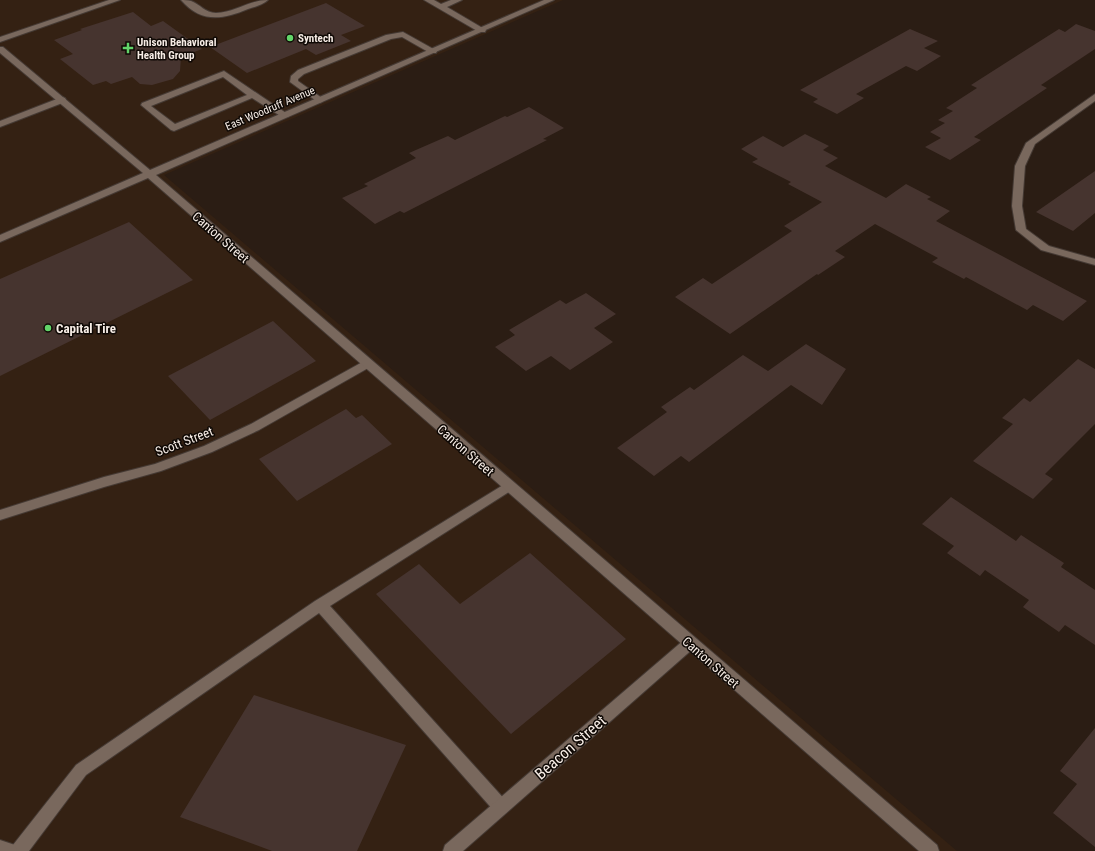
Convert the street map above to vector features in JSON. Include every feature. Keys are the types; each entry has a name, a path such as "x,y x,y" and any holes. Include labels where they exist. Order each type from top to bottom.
{"street":[{"path":"0,40 116,0"},
{"path":"187,0 208,15 215,16 223,15 264,0"},
{"path":"428,0 482,30"},
{"path":"441,7 458,0"},
{"name":"East Woodruff Avenue","path":"0,238 550,0"},
{"path":"319,100 294,82 294,78 301,72 389,37 403,34 433,51"},
{"name":"Canton Street","path":"0,49 149,174 508,487 931,851"},
{"path":"253,95 174,128 144,105 224,74 253,95 285,115"},
{"path":"1095,97 1031,142 1020,166 1017,206 1021,230 1045,248 1095,262"},
{"path":"0,124 62,100"},
{"name":"Scott Street","path":"0,515 104,482 157,468 208,449 255,427 366,364"},
{"path":"19,851 80,770 320,605 508,487"},
{"path":"320,605 501,807"},
{"name":"Beacon Street","path":"451,851 690,643"},
{"path":"0,848 9,851"}],"shaded area":[{"path":"0,0 563,0 164,175 957,851 0,851"}],"building":[{"name":"Syntech","path":"326,3 365,26 341,35 351,41 316,55 306,49 247,73 210,47"},
{"name":"Unison Behavioral Health Group","path":"133,12 151,26 163,21 202,49 181,57 180,71 173,79 152,85 140,84 132,77 111,84 106,81 93,85 60,59 73,54 54,40 82,30 80,29"},
{"path":"1076,24 1095,31 1095,49 1041,85 1047,88 974,137 981,140 950,160 925,147 941,138 930,132 945,123 938,120 953,111 946,108 977,88 971,85 1059,29 1065,32"},
{"path":"910,29 938,41 924,48 941,56 917,71 906,66 856,94 864,98 837,114 813,102 818,99 800,90"},
{"path":"529,107 564,128 543,139 547,140 404,213 400,211 375,224 342,198 368,186 364,184 416,158 409,153 448,136 455,140 505,116 507,117"},
{"path":"805,134 829,146 823,150 838,158 825,166 886,198 906,184 931,197 927,199 950,211 936,221 1087,301 1063,321 1033,305 1027,310 966,277 964,279 932,262 938,258 875,224 835,251 845,257 818,275 817,274 730,334 675,297 703,278 712,284 792,231 784,226 822,202 788,184 791,182 752,162 758,159 741,149 763,136 783,147"},
{"path":"1095,171 1095,213 1073,231 1036,212"},
{"name":"Capital Tire","path":"129,222 193,280 0,376 0,279"},
{"path":"586,293 616,314 594,328 613,342 570,370 551,356 526,371 495,347 515,335 509,330 560,300 566,304"},
{"path":"273,321 316,361 210,420 168,376"},
{"path":"806,344 846,369 822,405 791,385 689,462 681,456 654,476 617,448 667,412 661,407 690,387 694,390 743,355 768,371"},
{"path":"1078,359 1095,369 1095,424 1045,474 1053,479 1033,499 973,461 1013,424 1002,418 1024,398 1030,402"},
{"path":"346,409 356,418 362,415 392,444 297,501 259,459"},
{"path":"951,497 1016,541 1021,535 1064,563 1061,567 1095,590 1095,645 1065,625 1059,632 1023,607 1029,600 985,570 980,576 947,553 954,546 922,524"},
{"path":"530,553 626,639 511,734 376,594 419,564 460,604"},
{"path":"254,695 406,745 357,851 272,851 180,817"},
{"path":"1095,728 1095,847 1053,813 1077,784 1060,771"}],"place":[{"name":"Syntech","path":"290,38"},
{"name":"Unison Behavioral Health Group","path":"128,48"},
{"name":"Capital Tire","path":"48,328"}]}
